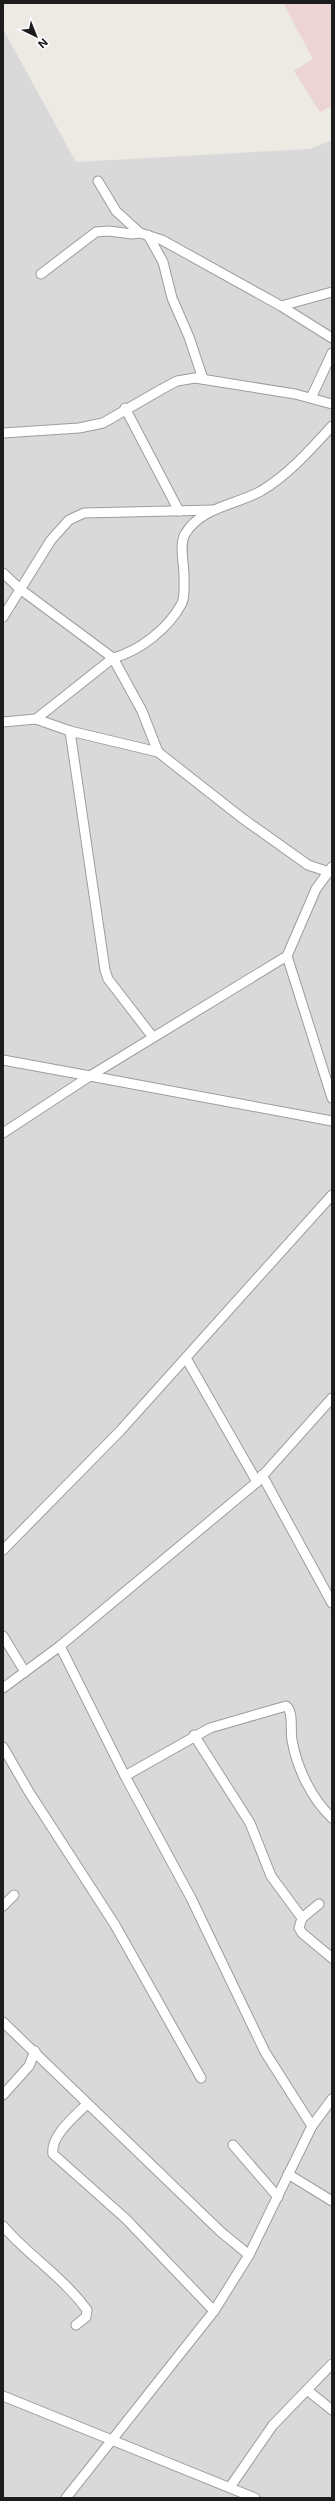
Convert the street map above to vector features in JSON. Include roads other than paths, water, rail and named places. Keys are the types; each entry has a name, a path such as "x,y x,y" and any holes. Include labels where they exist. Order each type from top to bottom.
{"street":[{"path":"98,181 116,211 144,234 163,262 172,298 189,337 203,379"},
{"path":"41,274 96,232 103,231 144,234 162,240 281,306 332,338"},
{"path":"281,306 332,292"},
{"path":"311,398 332,353"},
{"path":"3,433 80,428 103,423 125,408 177,381 195,378 311,398 332,404"},
{"path":"125,408 179,512"},
{"path":"36,719 113,658 127,654 153,637 171,619 183,601 184,535 196,521 215,510 261,491 295,465 332,426"},
{"path":"3,617 51,540 69,520 84,513 215,510"},
{"path":"3,573 20,589 113,658 142,711 158,752"},
{"path":"3,722 36,719 70,731 158,752 242,818 308,864 331,871 316,889 287,956 152,1036 3,1133"},
{"path":"70,731 104,970 108,979 152,1036"},
{"path":"287,956 332,1098"},
{"path":"3,1060 332,1121"},
{"path":"3,1550 120,1431 332,1195"},
{"path":"186,1358 260,1478 332,1603"},
{"path":"3,1688 60,1646 260,1478 332,1398"},
{"path":"3,1636 25,1672"},
{"path":"60,1646 125,1776 191,1898 265,2052 312,2126"},
{"path":"125,1776 194,1735 210,1728 286,1706 290,1712 294,1754 316,1801 332,1818"},
{"path":"194,1735 250,1823 271,1876 302,1918"},
{"path":"3,1747 29,1792 115,1925 201,2078"},
{"path":"3,1906 14,1895"},
{"path":"319,1904 302,1918 299,1928 302,1933 332,1958"},
{"path":"3,2022 35,2051 87,2104 249,2255"},
{"path":"3,2095 29,2066 35,2051"},
{"path":"66,2498 214,2311 249,2255 312,2126 332,2099"},
{"path":"87,2104 56,2139 52,2148 53,2154 85,2184 126,2218 214,2311"},
{"path":"233,2145 278,2197"},
{"path":"288,2174 332,2201"},
{"path":"3,2226 18,2244 77,2296 87,2310 86,2317 76,2325"},
{"path":"230,2487 260,2441 332,2364"},
{"path":"307,2390 332,2410"},
{"path":"3,2396 112,2438 255,2498"}]}
